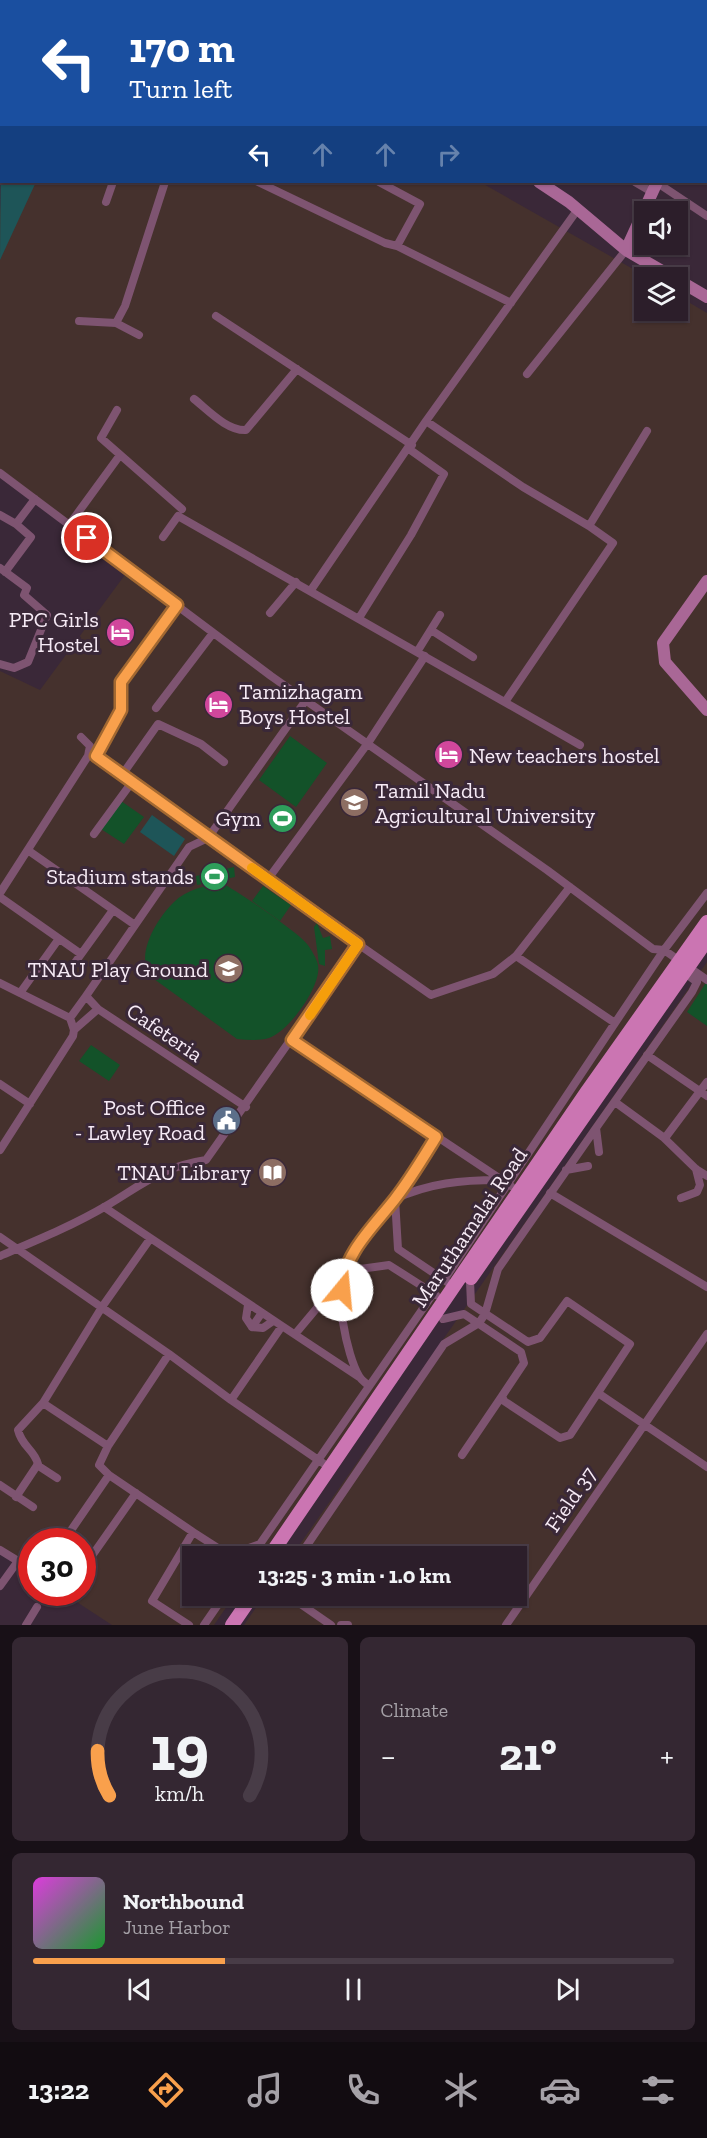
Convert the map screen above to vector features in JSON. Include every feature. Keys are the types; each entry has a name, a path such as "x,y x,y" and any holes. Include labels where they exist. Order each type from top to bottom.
{"main road":[{"name":"Maruthamalai Road","path":"287,1546 684,966 707,922"},
{"name":"Maruthamalai Road","path":"277,1546 514,1187 684,966 706,944"},
{"path":"222,1625 235,1606"},
{"path":"232,1625 245,1606"}],"street":[{"path":"106,202 113,183"},
{"path":"116,323 125,306 165,183"},
{"path":"260,183 385,243 397,246 511,303"},
{"path":"381,183 420,204 397,246"},
{"path":"540,183 578,209 626,250 655,267"},
{"path":"649,201 655,185 707,216"},
{"path":"311,590 426,421 578,209"},
{"path":"527,374 626,250 634,234"},
{"path":"688,285 706,294"},
{"path":"216,316 410,447 444,474 411,535 359,618"},
{"path":"79,321 116,323 139,335"},
{"path":"194,399 230,427 246,430 297,369"},
{"path":"117,410 101,438 182,509"},
{"path":"426,421 523,487 590,526 613,543 505,702"},
{"path":"590,526 647,430"},
{"path":"69,525 120,454"},
{"path":"0,473 213,633 570,887 653,949 664,950 707,980"},
{"path":"16,524 36,500"},
{"path":"0,515 16,524 31,537 1,570 27,588 24,595 47,615 28,662 14,668 0,664"},
{"path":"163,537 178,516 580,745"},
{"path":"707,581 663,643 665,662 707,710"},
{"path":"270,613 296,582"},
{"path":"81,954 58,940 0,895 121,710 121,682 177,605"},
{"path":"268,879 368,743 421,654 440,615"},
{"path":"431,630 473,657"},
{"path":"156,708 213,633"},
{"path":"70,1018 189,847 208,838 306,700"},
{"path":"122,775 159,724 201,744 224,762"},
{"path":"81,737 90,746 92,753 431,995 493,974 516,956 570,887"},
{"path":"94,834 132,782"},
{"path":"29,851 135,925"},
{"path":"292,1040 499,1180 514,1187 615,1023 664,950 707,893"},
{"path":"66,975 113,910"},
{"path":"20,993 58,940"},
{"path":"0,1256 104,1207 152,1176 179,1164 206,1160 246,1107 358,944"},
{"path":"516,956 615,1023"},
{"path":"306,1546 444,1344 479,1323 485,1314 498,1269 692,992 697,982 684,966"},
{"path":"0,983 70,1018 74,1030"},
{"name":"Cafeteria","path":"86,996 98,1009 246,1107"},
{"path":"0,1150 74,1030 98,1009"},
{"path":"648,1055 704,1093"},
{"path":"664,1138 704,1093 707,1082"},
{"path":"0,1084 30,1104"},
{"path":"615,1102 664,1138 696,1169 707,1176"},
{"path":"596,1128 599,1152"},
{"path":"296,1333 344,1274 358,1245 395,1199 436,1137"},
{"path":"566,1170 588,1166"},
{"path":"681,1198 697,1192 700,1185 696,1169"},
{"path":"395,1199 430,1186 461,1180 499,1180"},
{"path":"550,1193 707,1287"},
{"path":"395,1199 398,1249 449,1284"},
{"path":"104,1207 273,1322 296,1333 369,1386"},
{"path":"0,1237 330,1468"},
{"path":"16,1497 37,1465 36,1456 21,1443 18,1431 43,1403 102,1307 150,1239"},
{"path":"255,1546 260,1544 369,1386 439,1298 389,1265 344,1274"},
{"path":"344,1274 342,1318 359,1377"},
{"path":"470,1281 471,1304 528,1342 540,1338 567,1300 630,1344 570,1435 560,1438 508,1405 502,1396"},
{"path":"248,1305 246,1318 252,1327 257,1329 268,1327 273,1322"},
{"path":"252,1327 261,1314"},
{"path":"443,1319 464,1314 521,1352 524,1362 462,1455"},
{"path":"231,1400 282,1326"},
{"name":"Field 37","path":"506,1625 707,1334"},
{"path":"169,1354 108,1446 99,1465 109,1475 215,1546"},
{"path":"598,1393 707,1467"},
{"path":"43,1403 108,1446"},
{"path":"37,1465 57,1478"},
{"path":"73,1528 109,1475"},
{"path":"0,1485 33,1507"},
{"path":"96,1550 136,1493"},
{"path":"189,1625 152,1601 193,1532"},
{"path":"0,1550 18,1562 0,1586"},
{"path":"204,1625 217,1606"},
{"path":"303,1606 331,1625"},
{"path":"26,1625 37,1607"},
{"path":"341,1625 348,1625"}],"shaded area":[{"path":"1,183 36,183 0,260"},
{"name":"Tamil Nadu Agricultural University","path":"4,183 482,183 634,270 634,321 688,321 688,302 707,313 707,916 269,1546 182,1546 182,1606 227,1606 214,1625 112,1625 83,1606 96,1606 96,1528 18,1528 18,1565 0,1553 0,671 40,690 130,568 0,474 0,212"},
{"path":"152,815 185,839 174,856 140,832"},
{"path":"707,962 707,1625 244,1625 257,1606 527,1606 527,1546 299,1546"}],"green space":[{"path":"290,736 327,763 296,807 259,780"},
{"path":"121,801 144,817 124,844 101,829"},
{"name":"Stadium stands","path":"234,867 235,877 197,885 196,876"},
{"path":"222,883 267,912 301,938 307,944 318,965 315,984 302,1007 285,1027 269,1038 237,1039 154,979 148,971 145,961 149,939 168,909 190,891"},
{"path":"263,886 291,905 280,921 252,901"},
{"path":"317,923 323,938 330,936 332,949 325,950 325,966 319,964 314,927"},
{"path":"707,981 707,1026 687,1012"},
{"path":"91,1045 120,1065 109,1081 79,1061"}],"slow traffic":[{"path":"252,868 358,944 310,1015"}],"place":[{"name":"PPC Girls Hostel","path":"120,632"},
{"name":"Tamizhagam Boys Hostel","path":"218,704"},
{"name":"New teachers hostel","path":"448,755"},
{"name":"Tamil Nadu Agricultural University","path":"354,803"},
{"name":"Gym","path":"282,818"},
{"name":"Stadium stands","path":"215,876"},
{"name":"TNAU Play Ground","path":"229,969"},
{"name":"Post Office - Lawley Road","path":"226,1120"},
{"name":"TNAU Library","path":"272,1172"}],"route":[{"path":"87,538 177,605 121,682 121,710 96,756 358,944 292,1040 436,1137 395,1199 358,1245 342,1277 342,1290"}]}
